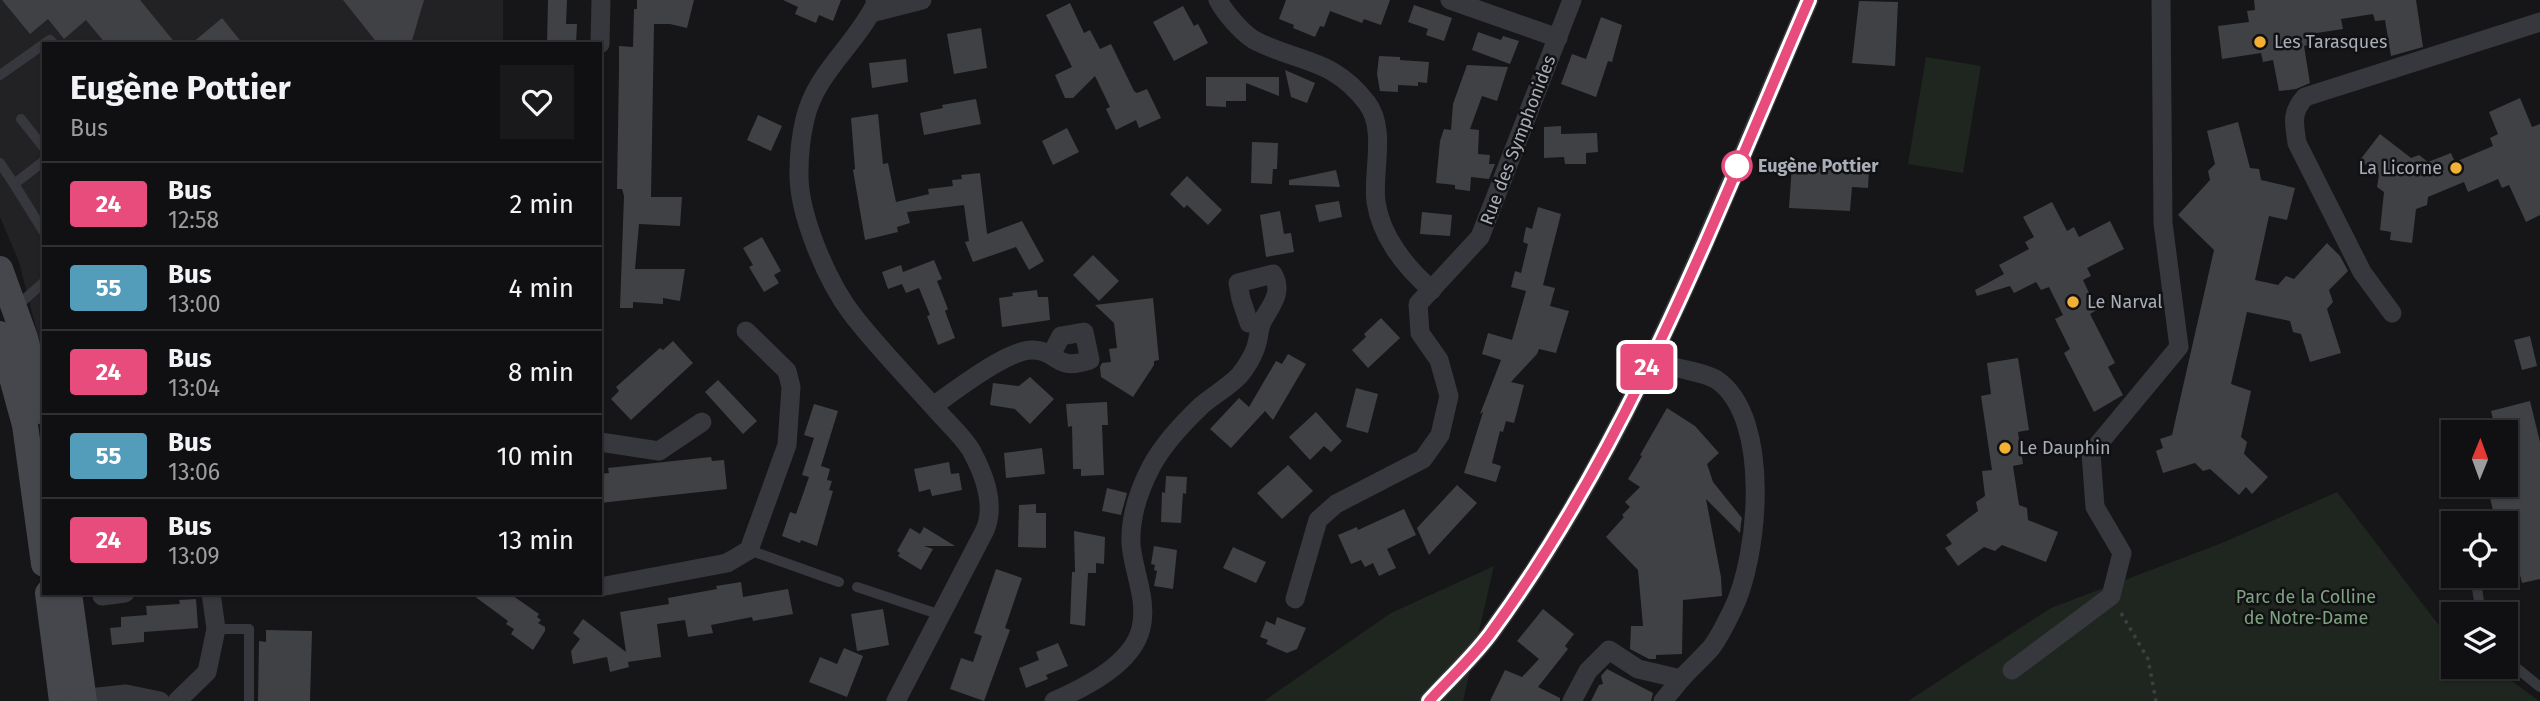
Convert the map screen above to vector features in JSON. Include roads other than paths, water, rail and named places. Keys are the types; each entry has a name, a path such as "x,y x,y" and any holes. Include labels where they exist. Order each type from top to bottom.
{"main road":[{"path":"0,269 42,406"},
{"path":"0,334 30,373 25,425 42,549"},
{"path":"49,595 76,700"},
{"path":"69,595 76,700"}],"street":[{"path":"600,42 601,0"},
{"path":"900,700 985,530 990,507 983,477 970,448 851,313 832,280 814,239 803,204 799,174 804,120 813,91 873,6 922,0"},
{"path":"1218,0 1225,12 1255,42 1309,60 1346,79 1369,105 1378,139 1375,200 1382,228 1404,262 1432,290"},
{"path":"1450,0 1558,38"},
{"name":"Rue des Symphonides","path":"1295,599 1318,520 1336,504 1423,459 1440,435 1449,396 1439,360 1420,333 1418,304 1480,237 1572,0"},
{"path":"1429,701 1489,636 1576,504 1677,307 1809,0"},
{"path":"2012,670 2111,596 2122,553 2095,507 2091,453 2179,347 2163,223 2161,0"},
{"path":"2392,313 2362,272 2297,143 2294,120 2296,107 2305,97 2540,22"},
{"path":"1054,701 1094,683 1115,666 1135,644 1142,628 1142,607 1131,544 1133,516 1141,491 1151,467 1181,426 1241,374 1257,347 1261,323"},
{"path":"602,587 727,563 749,550 787,445 791,387 787,371 746,331"},
{"path":"933,406 1002,360 1032,350 1051,355"},
{"path":"1650,362 1714,378 1732,393 1741,409 1752,446 1754,469 1754,543 1734,609 1712,647 1663,701"},
{"path":"602,442 659,451 702,422"},
{"path":"102,596 110,595"},
{"path":"177,701 206,672 216,628 211,595"},
{"path":"1572,701 1603,645 1638,669 1681,679"},
{"path":"76,700 126,694 160,701"}],"lane":[{"path":"0,75 42,45"},
{"path":"21,119 42,145"},
{"path":"0,163 42,229"},
{"path":"14,184 42,163"},
{"path":"14,309 42,284"},
{"path":"749,550 839,582"},
{"path":"857,587 941,615"},
{"path":"216,628 249,629 249,701"},
{"path":"2518,670 2540,687"}],"place":[{"name":"Les Tarasques","path":"2260,42"},
{"name":"Eugène Pottier","path":"1737,166"},
{"name":"La Licorne","path":"2456,168"},
{"name":"Le Narval","path":"2073,302"},
{"name":"Le Dauphin","path":"2005,448"}],"park label":[{"name":"Parc de la Colline de Notre-Dame","path":"2306,607"}]}
